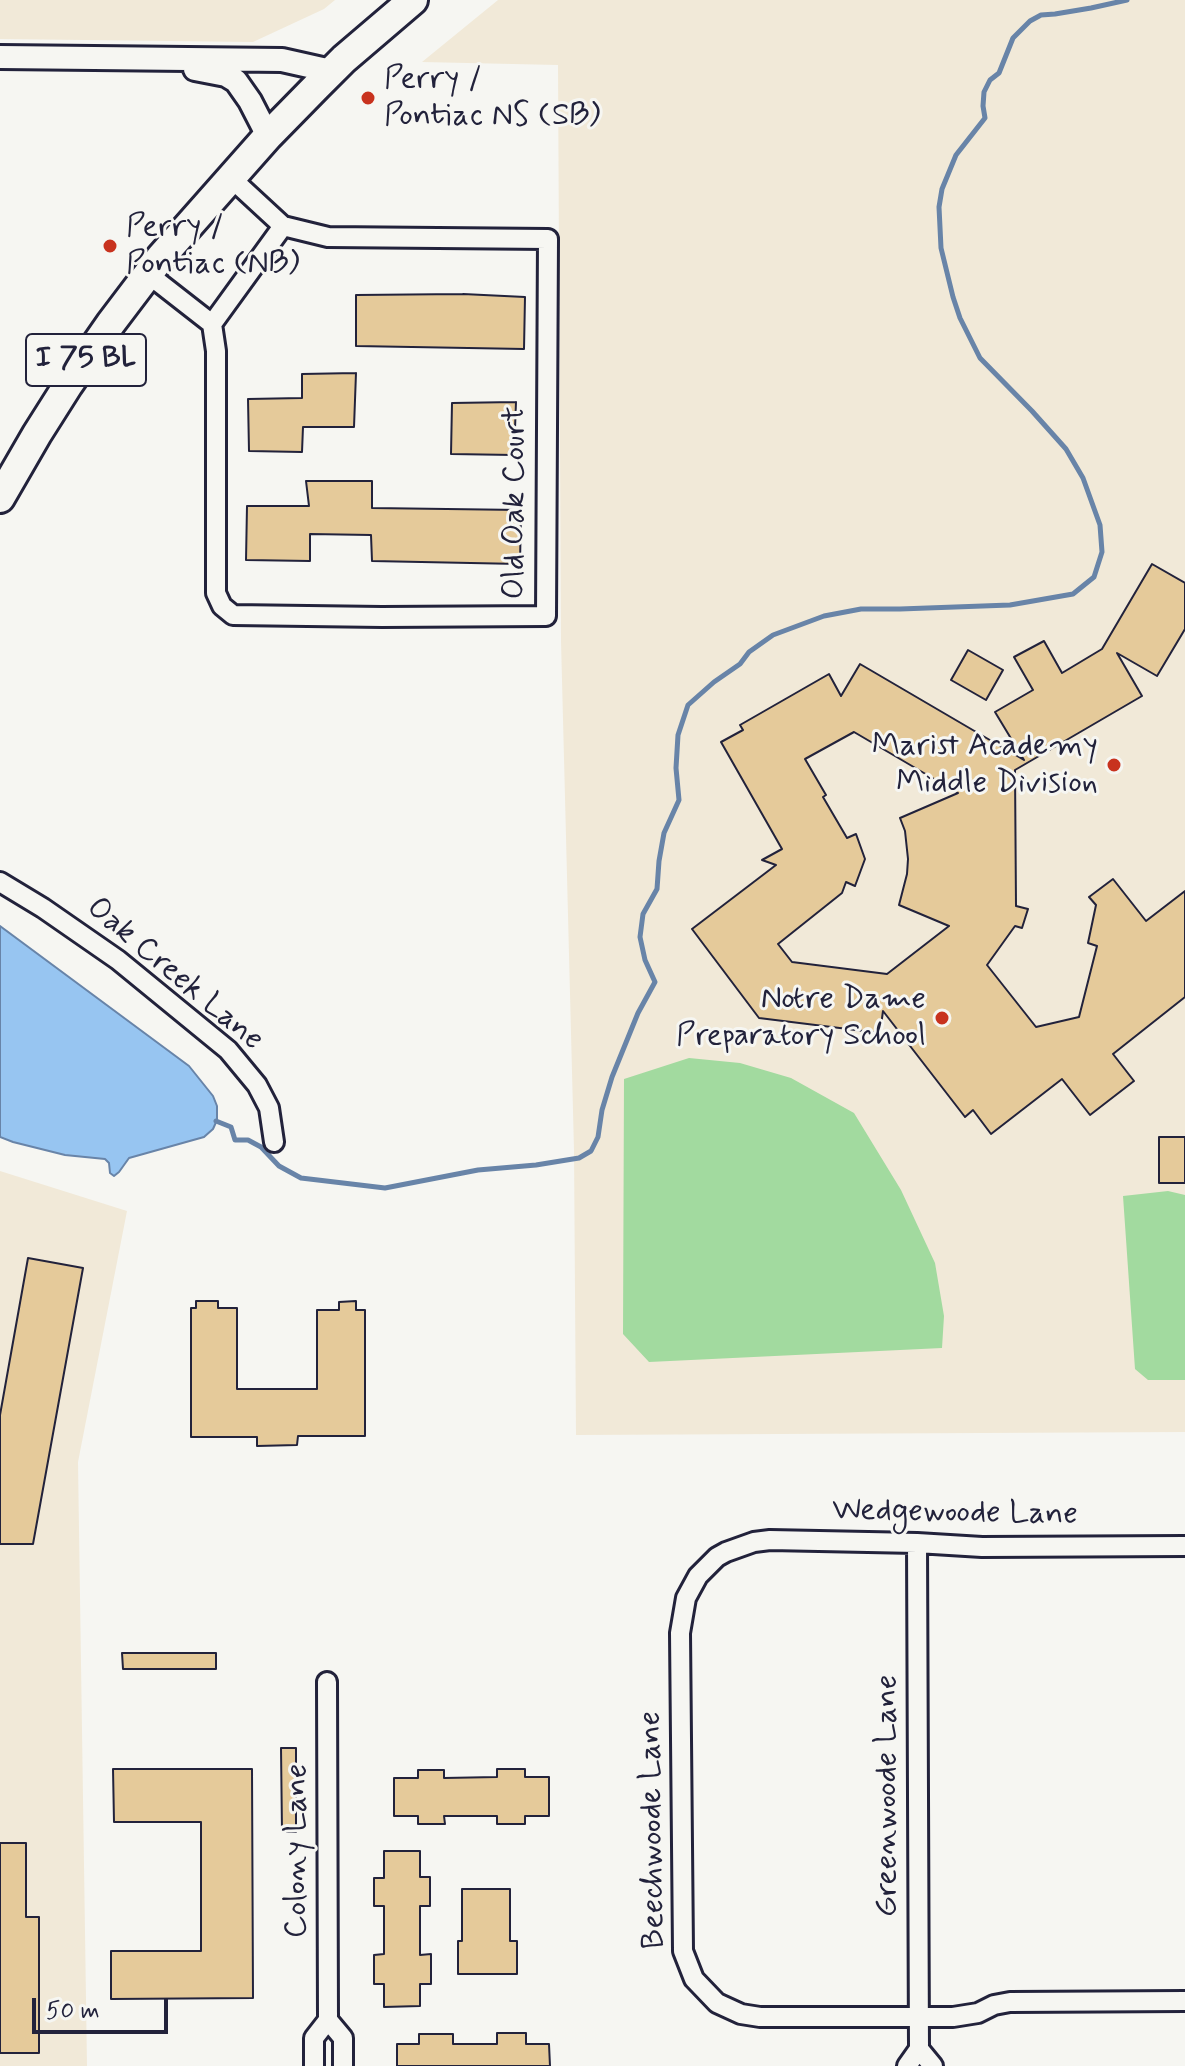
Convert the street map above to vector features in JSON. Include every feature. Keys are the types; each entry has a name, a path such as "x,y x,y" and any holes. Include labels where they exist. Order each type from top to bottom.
{"main road":[{"name":"I 75 BL","path":"0,498 68,385 148,274 268,136 331,71 413,0"}],"street":[{"path":"0,57 282,60 331,71"},
{"path":"168,59 193,69 226,75 236,81 268,136"},
{"name":"Old Oak Court","path":"212,324 216,351 216,593 222,606 233,615 546,616 548,239 328,237 283,226 231,178"},
{"path":"148,274 212,324 283,226"},
{"name":"Oak Creek Lane","path":"0,882 118,960 228,1050 257,1085 269,1108 274,1142"},
{"name":"Wedgewoode Lane","path":"726,1552 745,1544 770,1540 982,1547 1185,1546"},
{"name":"Greenwoode Lane","path":"917,1543 919,2049"},
{"name":"Beechwoode Lane","path":"726,1552 707,1566 691,1587 681,1622 682,1936 686,1962 694,1979 712,1999 723,2007 760,2017 953,2017 978,2013 1010,2002 1185,2001"},
{"name":"Colony Lane","path":"314,2066 314,2038 328,2020 327,1682"},
{"name":"Colony Lane","path":"328,2020 343,2038 343,2066"},
{"path":"907,2066 919,2049 933,2066"}],"shaded area":[{"path":"0,0 335,0 324,9 253,42 0,39"},
{"path":"498,0 1185,0 1185,1432 576,1435 574,1150 561,641 558,65 422,62"},
{"path":"0,1171 127,1211 78,1462 87,2066 0,2066"}],"green space":[{"path":"689,1058 740,1063 791,1078 854,1113 901,1190 935,1263 944,1316 942,1348 649,1362 623,1334 624,1079"},
{"path":"1168,1191 1185,1195 1185,1380 1148,1380 1135,1369 1123,1196"}],"water":[{"path":"0,926 189,1066 213,1096 217,1106 213,1129 204,1137 129,1158 114,1176 105,1159 65,1155 0,1137"}],"building":[{"path":"356,295 525,297 524,349 356,346"},
{"path":"356,373 354,427 303,427 302,452 249,451 248,399 302,398 302,374"},
{"path":"516,402 514,455 451,454 452,403"},
{"path":"306,481 372,481 372,508 521,510 520,564 372,561 371,535 310,534 310,561 246,560 247,506 309,506"},
{"path":"1152,564 1185,583 1185,629 1157,676 1117,653 1142,696 1015,770 1016,906 1028,909 1022,928 1015,926 987,965 1036,1027 1079,1017 1097,946 1088,943 1096,905 1089,897 1113,879 1146,921 1185,891 1185,997 1113,1054 1134,1081 1090,1115 1062,1079 991,1134 973,1110 965,1117 883,1011 880,1033 759,1018 692,929 776,865 762,860 782,849 721,742 743,730 740,725 829,674 841,696 860,664 1024,760 995,712 1033,690 1014,657 1044,641 1062,673 1102,649","holes":["854,732 958,793 900,818 905,831 908,859 899,905 949,926 887,974 792,962 778,944 842,893 846,882 855,886 865,859 856,834 847,838 805,759"]},
{"path":"968,650 1003,670 986,700 951,680"},
{"path":"1159,1137 1185,1137 1185,1183 1159,1183"},
{"path":"28,1258 83,1268 33,1544 0,1544 0,1415"},
{"path":"196,1301 218,1301 218,1308 237,1308 237,1389 317,1389 317,1310 339,1310 339,1302 356,1301 356,1310 365,1310 365,1436 298,1436 297,1445 257,1446 257,1437 191,1437 191,1308 196,1308"},
{"path":"122,1653 216,1653 216,1669 123,1669"},
{"path":"281,1748 296,1748 296,1832 282,1832"},
{"path":"113,1769 252,1769 253,1998 111,1999 111,1951 201,1951 201,1822 114,1822"},
{"path":"497,1769 525,1769 525,1777 549,1777 549,1816 525,1816 525,1824 497,1824 497,1816 444,1816 445,1824 418,1824 418,1816 394,1816 394,1778 418,1778 418,1770 444,1770 444,1778 497,1777"},
{"path":"0,1843 26,1843 26,1917 39,1917 39,2053 0,2053"},
{"path":"384,1851 420,1851 420,1877 430,1877 430,1906 420,1906 420,1955 431,1954 431,1984 420,1984 420,2006 384,2007 384,1984 374,1984 374,1955 384,1954 384,1906 374,1906 374,1878 384,1878"},
{"path":"462,1889 510,1889 510,1941 517,1941 517,1974 458,1974 458,1941 462,1941"},
{"path":"497,2033 526,2033 526,2044 549,2044 550,2066 397,2066 397,2044 419,2044 419,2034 453,2034 453,2044 497,2044"}],"waterway":[{"path":"216,1121 231,1127 235,1140 248,1140 261,1147 279,1166 301,1178 385,1188 478,1170 579,1158 591,1151 598,1137 612,1077 638,1013 655,982 645,960 640,937 643,914 657,889 664,833 679,800 676,768 678,735 688,705 773,635 824,616 861,609 1010,605 1073,594 1094,577 1102,552 1100,525 1083,478 1066,449 980,358 953,297 941,248 939,207 942,189 956,155 985,118 984,92 990,80 999,73 1013,38 1041,15 1127,0"}],"place":[{"name":"Perry / Pontiac NS (SB)","path":"368,98"},
{"name":"Perry / Pontiac (NB)","path":"110,246"},
{"name":"Marist Academy Middle Division","path":"1114,765"},
{"name":"Notre Dame Preparatory School","path":"942,1018"}]}
